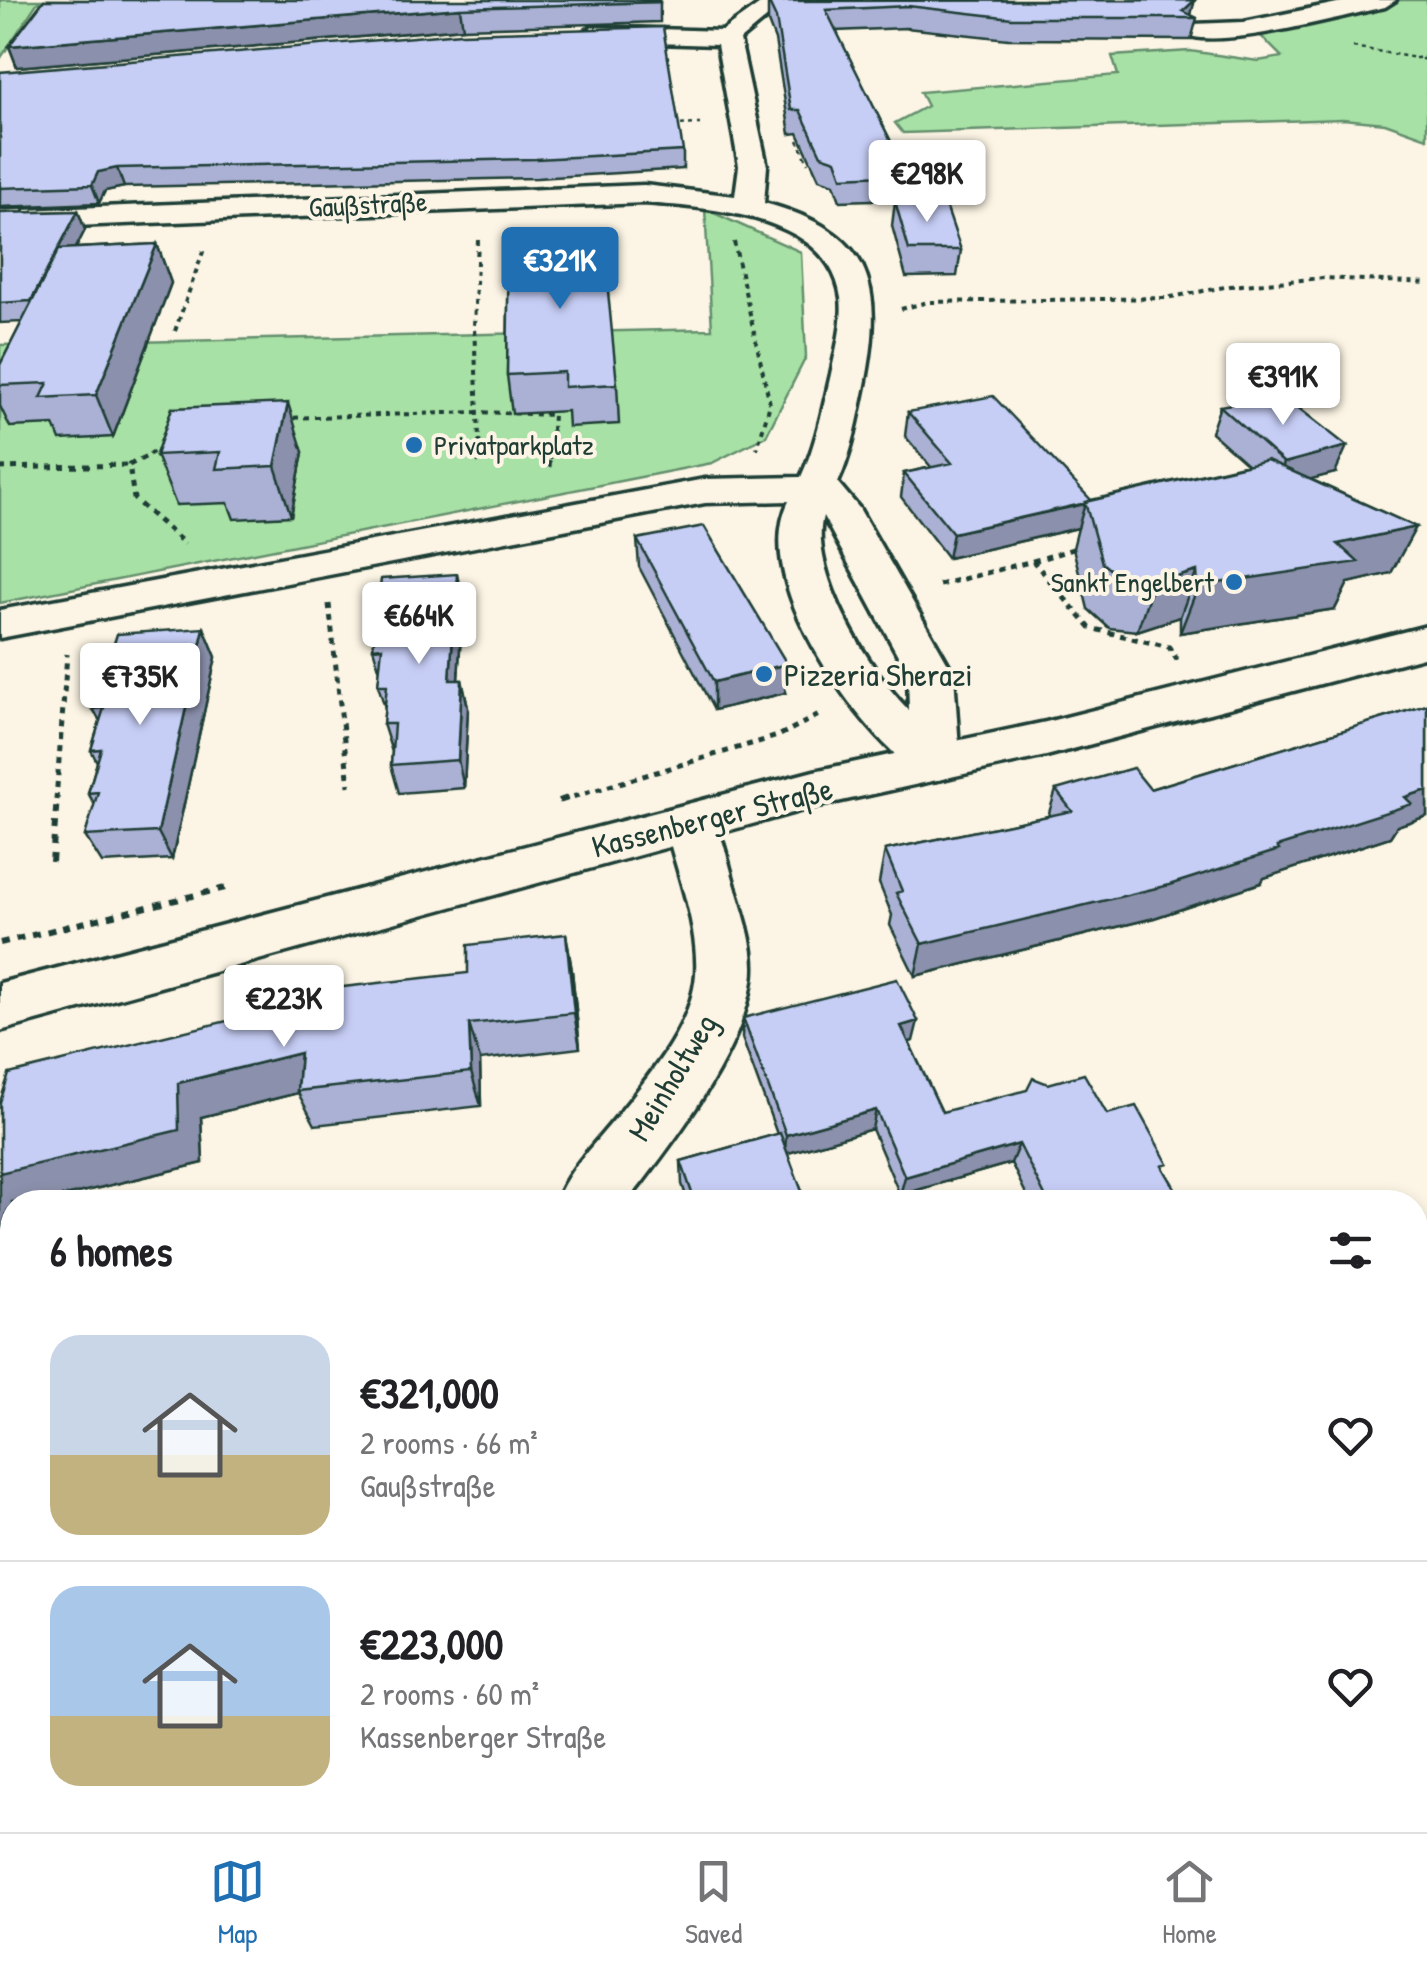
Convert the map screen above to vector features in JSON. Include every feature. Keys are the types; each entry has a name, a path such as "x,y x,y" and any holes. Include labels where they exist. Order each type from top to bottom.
{"street":[{"path":"573,35 662,32 728,38 764,9 844,0"},
{"path":"1193,31 1244,29 1385,0"},
{"path":"728,38 753,166 739,203"},
{"name":"Gaußstraße","path":"0,220 616,194 739,203 811,234 842,258 855,285 857,321 820,488 799,521 804,570 857,685 935,764"},
{"path":"0,624 705,491 820,488 839,508 931,674 935,764"},
{"name":"Kassenberger Straße","path":"0,1006 814,788 935,764 1427,641"},
{"name":"Meinholtweg","path":"597,1190 680,1074 720,996 722,959 691,822"}],"path":[{"path":"658,125 746,122"},
{"path":"798,140 808,164"},
{"path":"480,199 474,326 480,470"},
{"path":"739,203 770,404 745,490"},
{"path":"174,331 218,211"},
{"path":"857,321 928,302 1166,298 1230,286 1324,278 1427,283"},
{"path":"284,418 479,412 553,415 549,467"},
{"path":"0,468 129,465 172,442"},
{"path":"129,465 134,499 227,581"},
{"path":"890,598 1086,546"},
{"path":"1034,561 1090,628 1168,647 1202,699"},
{"path":"325,563 348,786"},
{"path":"52,862 70,611"},
{"path":"546,805 782,735 812,722 857,685"}],"green space":[{"path":"0,0 45,0 37,3 0,59"},
{"path":"1357,0 1427,0 1427,138 1385,123 1343,119 903,133 895,123 927,106 920,92 1118,75 1112,56 1190,51 1258,61 1282,57 1250,25"},
{"path":"705,209 801,252 806,357 766,436 712,463 0,603 0,345 712,329"}],"building":[{"path":"44,0 660,2 460,8 9,46"},
{"path":"1195,0 1183,11 1197,18 1012,18 908,6 826,10 907,174 842,177 836,160 821,155 800,110 791,110 776,18 768,1"},
{"path":"663,27 683,151 536,159 117,168 98,172 92,185 0,188 0,72 461,33"},
{"path":"944,200 961,250 909,250 895,201"},
{"path":"78,211 31,301 0,303 0,213"},
{"path":"603,240 617,384 564,387 564,372 507,375 509,242"},
{"path":"157,244 96,395 41,398 48,383 0,385 0,365 59,249"},
{"path":"1282,395 1347,446 1284,463 1220,406"},
{"path":"993,396 1091,500 953,533 904,473 952,463 908,412"},
{"path":"288,403 275,466 216,469 220,452 156,455 172,408"},
{"path":"1267,460 1416,527 1338,544 1358,562 1198,586 1197,571 1153,584 1124,581 1102,563 1085,502"},
{"path":"704,526 787,664 714,682 637,539"},
{"path":"457,574 450,680 462,680 458,760 391,765 394,724 383,724 387,685 378,685 382,647 373,648 381,579"},
{"path":"204,628 158,832 85,836 98,792 88,793 101,749 91,750 104,708 93,709 117,634"},
{"path":"1427,705 1427,790 1405,797 1412,804 1169,885 922,944 896,893 902,891 885,850 1072,811 1056,790 1133,768 1150,789"},
{"path":"566,934 574,1013 469,1024 471,1072 297,1091 300,1053 178,1083 179,1130 0,1173 0,1102 9,1074 280,1008 281,994 468,973 468,945"},
{"path":"897,979 918,1021 901,1026 942,1112 1027,1090 1033,1078 1048,1084 1084,1074 1107,1114 1136,1106 1168,1164 1162,1166 1176,1190 1042,1190 1019,1144 905,1177 876,1110 786,1135 743,1018"},
{"path":"780,1133 801,1190 691,1190 681,1161"}],"place":[{"name":"Privatparkplatz","path":"414,445"},
{"name":"Sankt Engelbert","path":"1234,582"},
{"name":"Pizzeria Sherazi","path":"764,674"}]}
